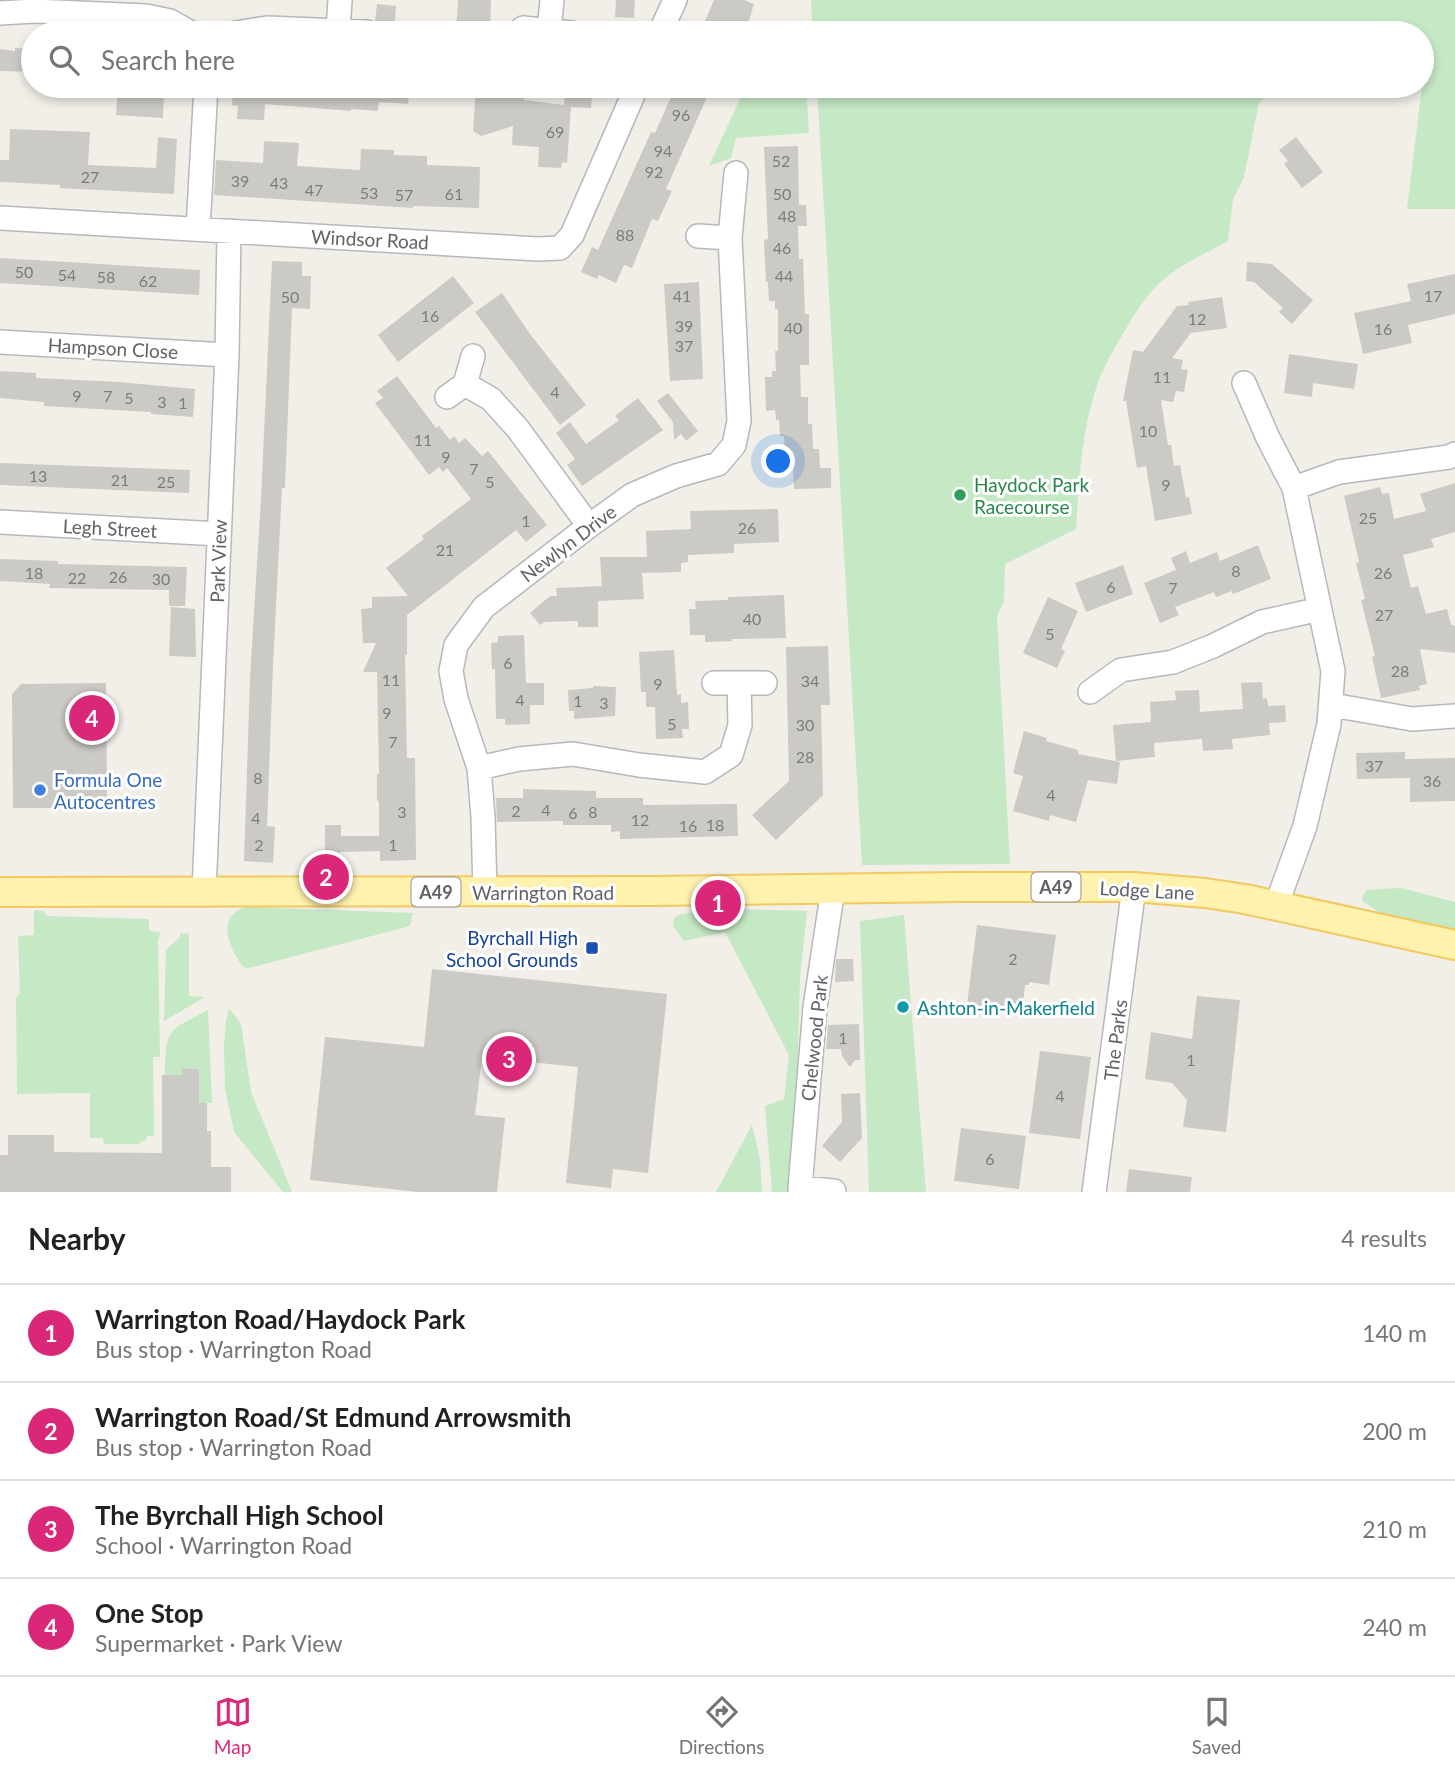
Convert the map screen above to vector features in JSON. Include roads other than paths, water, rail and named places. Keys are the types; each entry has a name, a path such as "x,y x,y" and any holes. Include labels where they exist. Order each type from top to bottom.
{"main road":[{"name":"Lodge Lane","path":"833,889 1135,887 1205,893 1455,945"},
{"name":"Warrington Road","path":"0,892 833,889"}],"street":[{"path":"339,21 340,0"},
{"path":"552,0 558,21"},
{"path":"665,21 675,0"},
{"path":"0,13 147,8 170,21"},
{"path":"198,229 205,98"},
{"name":"Windsor Road","path":"0,218 538,249 560,248 572,235 632,98"},
{"name":"Newlyn Drive","path":"485,892 484,817 479,768 456,699 451,671 456,645 484,607 632,495 676,476 718,464 734,445 738,421 730,238 736,173"},
{"name":"Park View","path":"204,891 227,355 229,231"},
{"path":"698,236 730,238"},
{"name":"Hampson Close","path":"0,342 227,355"},
{"path":"473,356 456,390 491,399 518,429 589,526"},
{"path":"1244,383 1294,488 1334,671 1332,705 1305,826 1276,906"},
{"path":"1294,488 1339,472 1455,454"},
{"name":"Legh Street","path":"0,522 219,534"},
{"path":"1090,692 1121,670 1173,662 1262,622 1320,609"},
{"path":"714,683 765,683"},
{"path":"479,768 519,759 573,754 705,772 731,755 740,725 739,683"},
{"path":"1332,705 1412,719 1455,716"},
{"name":"The Parks","path":"1094,1192 1135,887"},
{"name":"Chelwood Park","path":"833,889 815,1007 800,1190 834,1191"}],"place":[{"name":"Haydock Park Racecourse","path":"960,495"},
{"name":"One Stop","path":"92,718"},
{"name":"Formula One Autocentres","path":"40,790"},
{"name":"Warrington Road/St Edmund Arrowsmith","path":"326,877"},
{"name":"Warrington Road/Haydock Park","path":"718,903"},
{"name":"Byrchall High School Grounds","path":"592,948"},
{"name":"Ashton-in-Makerfield","path":"903,1007"},
{"name":"The Byrchall High School","path":"509,1059"}]}
